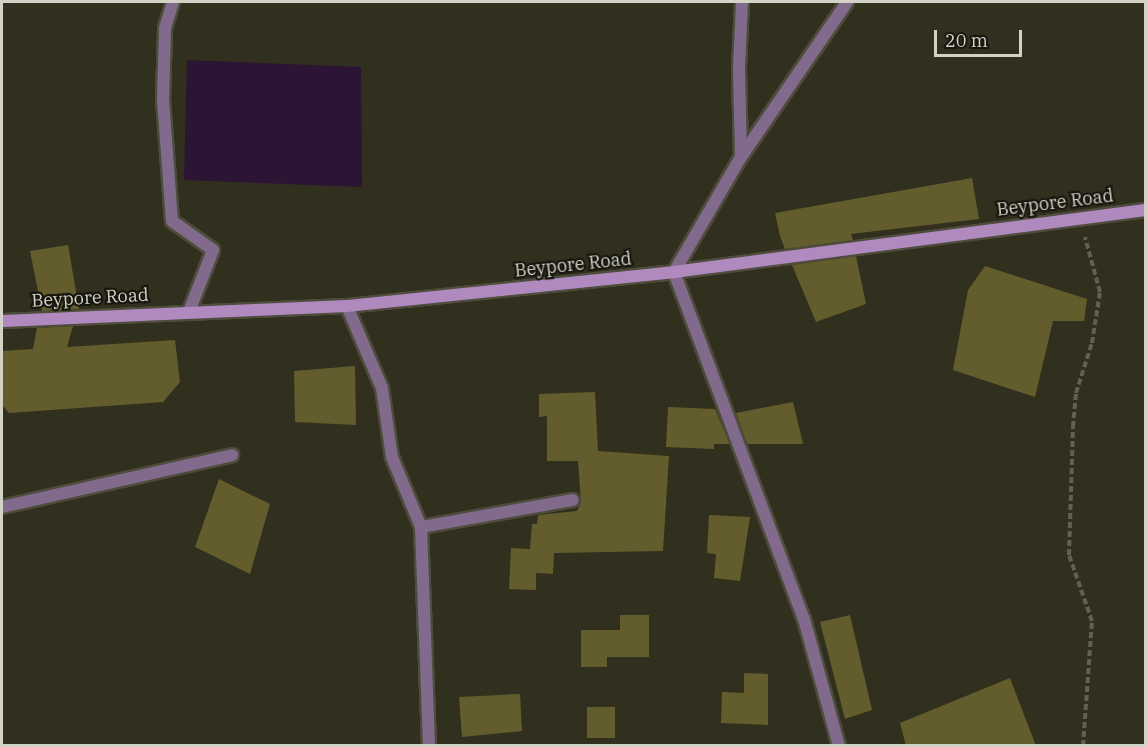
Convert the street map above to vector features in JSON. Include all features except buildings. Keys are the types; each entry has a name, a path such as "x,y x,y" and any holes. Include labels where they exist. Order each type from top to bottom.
{"main road":[{"name":"Beypore Road","path":"2,321 347,306 674,272 1146,210"}],"street":[{"path":"173,2 165,29 163,99 172,221 213,250 189,312"},
{"path":"741,157 739,68 742,2"},
{"path":"839,746 804,619 674,272 741,157 841,5"},
{"path":"347,306 382,388 392,457 421,527 429,746"},
{"path":"2,507 232,455"},
{"path":"421,527 573,500"}],"path":[{"path":"1043,223 1085,237 1100,292 1092,343 1076,393 1073,427 1069,555 1092,621 1083,746"}],"shaded area":[{"path":"187,60 361,67 362,187 184,180"}]}
